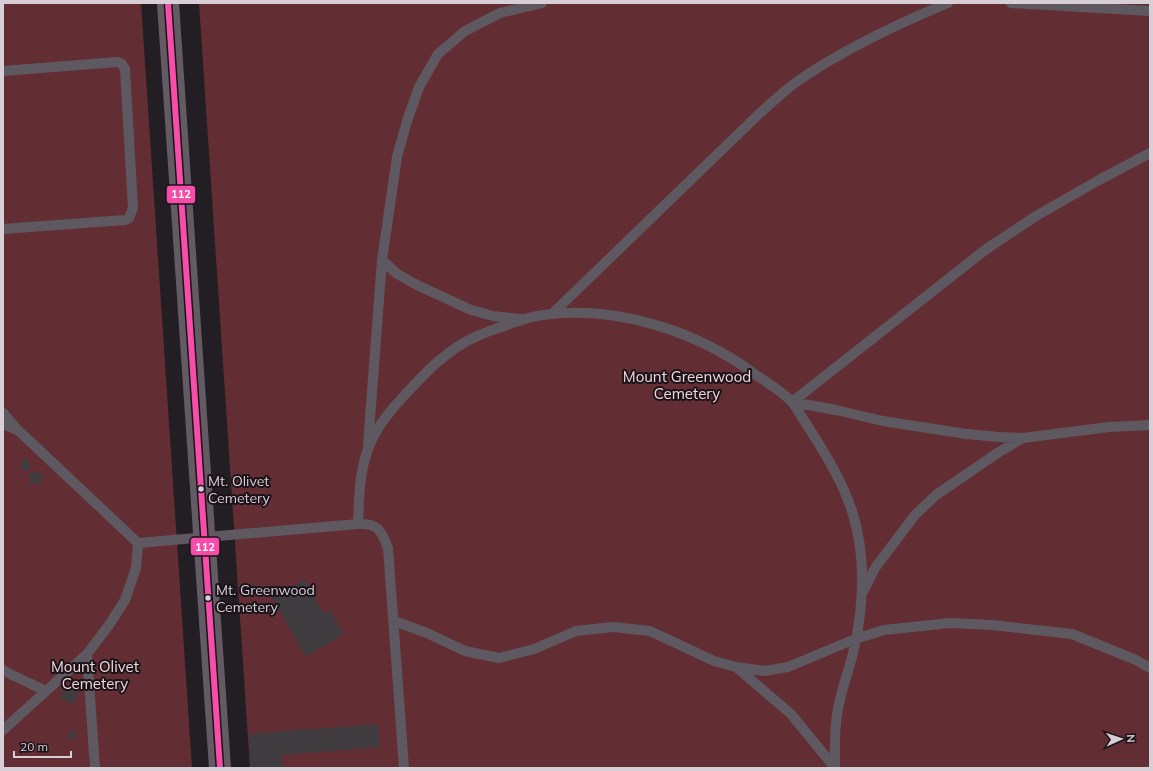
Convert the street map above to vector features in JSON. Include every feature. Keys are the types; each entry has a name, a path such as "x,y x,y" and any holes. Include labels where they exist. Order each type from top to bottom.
{"main road":[{"path":"168,3 220,768"}],"lane":[{"path":"358,524 360,480 367,451 382,260 399,149 419,86 438,54 465,31 500,13 542,3"},
{"path":"552,314 760,113 794,84 832,58 912,18 948,3"},
{"path":"1011,3 1150,11"},
{"path":"3,71 121,62 125,69 133,208 129,218 125,220 3,229"},
{"path":"792,402 985,250 1036,216 1150,153"},
{"path":"382,260 396,272 415,284 471,310 493,316 522,319"},
{"path":"367,451 381,423 430,368 459,346 487,332 522,319 552,314 592,313 624,318 656,325 688,336 717,349 746,367 792,402 840,480 852,509 859,536 862,570 861,596 855,639 836,716 835,768"},
{"path":"792,402 883,421 966,434 1023,438 1109,427 1150,425"},
{"path":"3,413 19,431 138,544 358,524 374,525 381,531 388,548 404,768"},
{"path":"3,424 19,431"},
{"path":"861,596 875,568 915,515 936,496 1023,438"},
{"path":"3,730 87,654 109,625 125,600 136,568 138,544"},
{"path":"394,621 427,633 465,651 499,658 534,649 576,631 613,627 650,631 714,661 736,667 765,671 788,667 855,639 884,630 950,623 1021,628 1072,634 1129,657 1150,668"},
{"path":"87,654 95,768"},
{"path":"736,667 791,714 835,768"},
{"path":"3,670 46,691"}],"green space":[{"name":"Mount Olivet Cemetery","path":"3,3 141,3 192,768 3,768"},
{"name":"Mount Greenwood Cemetery","path":"199,3 1150,3 1150,768 250,768"}],"building":[{"path":"29,459 30,470 22,470 21,460"},
{"path":"42,472 42,483 30,484 29,473"},
{"path":"305,579 323,613 330,610 344,634 305,657 272,597"},
{"path":"65,686 79,691 74,704 60,699"},
{"path":"378,724 380,747 282,755 283,768 250,768 249,734"},
{"path":"69,731 76,731 76,739 68,739"}],"transit line":[{"name":"112","path":"168,3 220,768"}],"place":[{"name":"Mt. Olivet Cemetery","path":"201,489"},
{"name":"Mt. Greenwood Cemetery","path":"208,598"}]}
